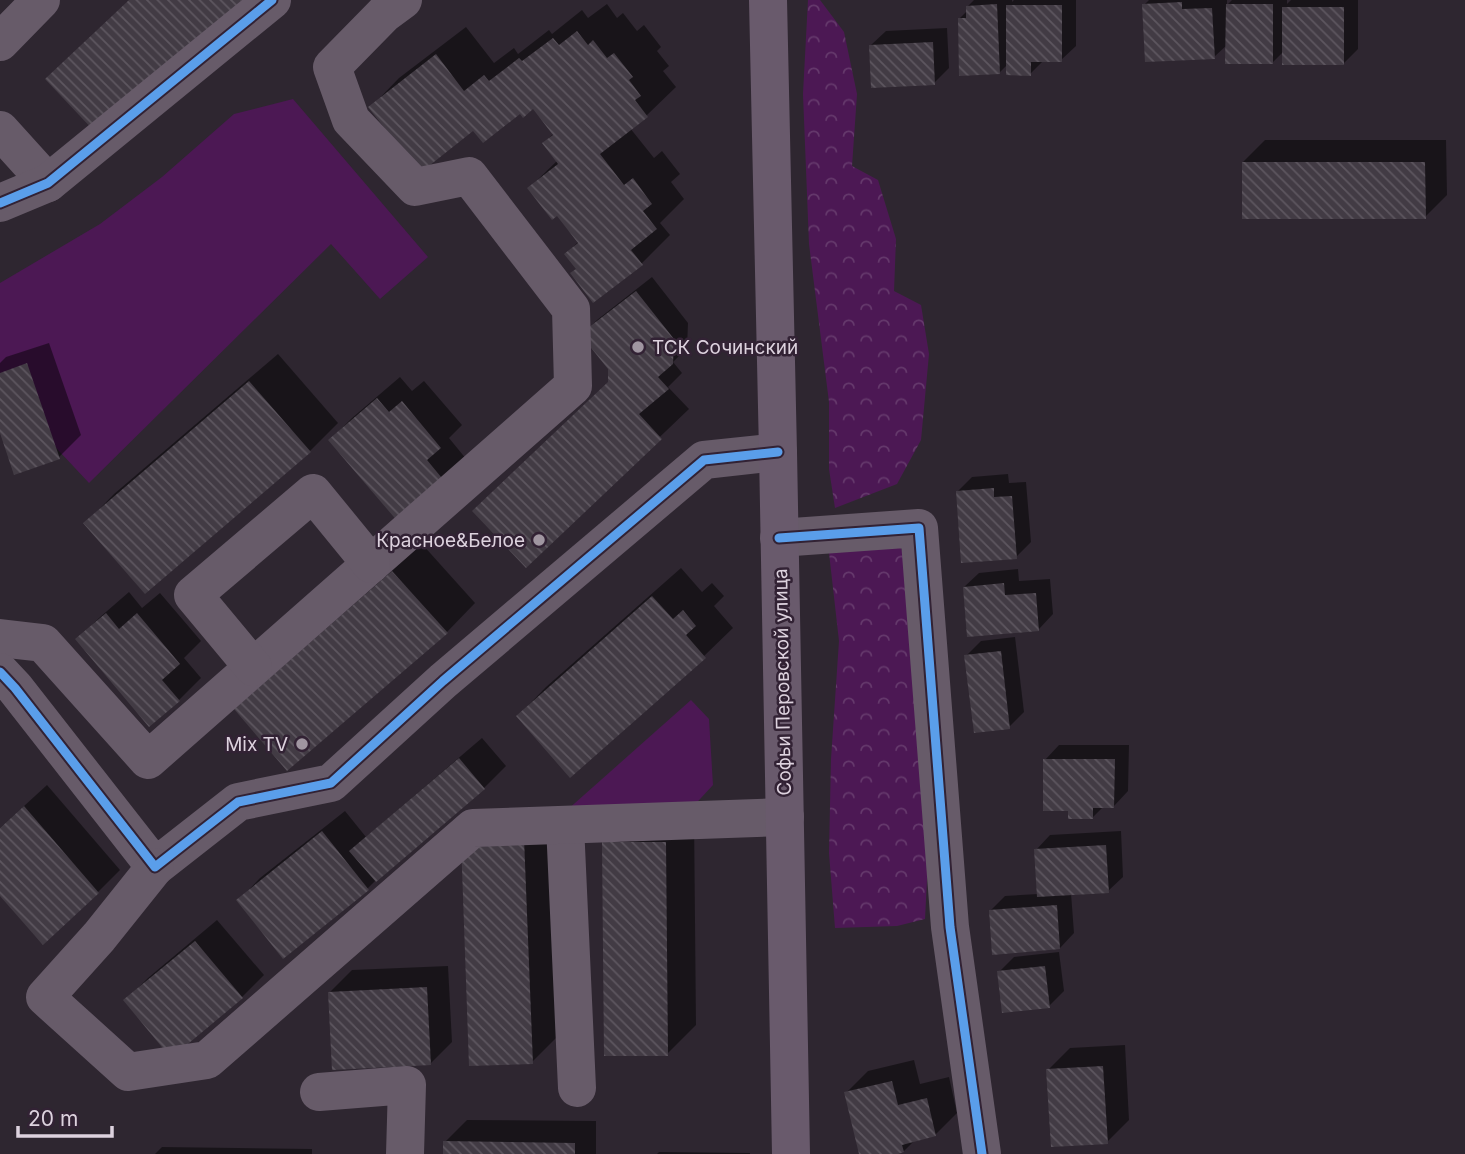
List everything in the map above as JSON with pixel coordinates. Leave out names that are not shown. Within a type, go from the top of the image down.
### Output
[{"type":"main road","name":"Софьи Перовской улица","points":[[768,0],[791,1154]]},
{"type":"street","points":[[0,42],[41,0]]},
{"type":"street","points":[[0,203],[48,183],[272,0]]},
{"type":"street","points":[[0,638],[43,643],[148,760],[573,386],[571,309],[469,176],[415,187],[351,120],[331,67],[384,14],[403,0]]},
{"type":"street","points":[[0,131],[48,183]]},
{"type":"street","points":[[778,452],[704,460],[443,681],[331,783],[238,802],[155,867],[46,997],[128,1072],[207,1060],[473,828],[785,817]]},
{"type":"street","points":[[253,667],[193,596],[313,493],[371,564]]},
{"type":"street","points":[[779,538],[919,528],[950,928],[982,1154]]},
{"type":"street","points":[[0,672],[155,867]]},
{"type":"street","points":[[565,825],[577,1088]]},
{"type":"street","points":[[319,1092],[407,1085],[405,1154]]},
{"type":"green space","points":[[808,0],[820,0],[844,32],[857,94],[852,166],[878,180],[896,239],[894,291],[921,305],[929,354],[921,440],[897,484],[835,508],[829,469],[829,402],[809,244],[803,94]]},
{"type":"green space","points":[[293,99],[428,257],[380,299],[331,244],[89,483],[0,388],[0,283],[100,224],[162,177],[234,114]]},
{"type":"green space","points":[[828,544],[901,547],[910,589],[930,820],[925,919],[897,926],[835,928],[829,853],[831,759],[839,641]]},
{"type":"green space","points":[[691,700],[709,719],[713,785],[688,812],[557,819]]},
{"type":"building","points":[[129,0],[242,0],[97,134],[45,79]]},
{"type":"building","points":[[1182,2],[1182,9],[1212,8],[1215,59],[1145,62],[1142,4]]},
{"type":"building","points":[[997,4],[1000,74],[959,76],[958,18],[966,18],[966,6]]},
{"type":"building","points":[[1226,4],[1273,4],[1273,64],[1225,64]]},
{"type":"building","points":[[1006,5],[1062,5],[1062,62],[1031,62],[1031,76],[1006,75]]},
{"type":"building","points":[[1282,7],[1344,7],[1344,65],[1282,65]]},
{"type":"building","points":[[577,31],[588,45],[593,40],[607,58],[614,53],[633,77],[629,80],[641,96],[635,100],[648,117],[600,154],[624,185],[633,178],[652,204],[643,211],[657,229],[631,250],[643,265],[593,303],[570,273],[576,269],[564,254],[578,243],[557,216],[552,220],[527,188],[558,164],[542,143],[553,135],[533,109],[523,118],[520,114],[483,143],[473,131],[420,173],[368,107],[436,54],[464,91],[484,75],[489,81],[519,58],[522,61],[553,38],[559,45]]},
{"type":"building","points":[[933,42],[935,85],[871,88],[869,45]]},
{"type":"building","points":[[1242,162],[1425,162],[1426,219],[1242,219]]},
{"type":"building","points":[[636,291],[674,339],[673,364],[658,377],[669,389],[639,414],[662,439],[526,568],[472,511],[608,382],[608,369],[580,334]]},
{"type":"building","points":[[27,363],[60,459],[14,475],[0,433],[0,373]]},
{"type":"building","points":[[249,381],[311,452],[145,594],[83,523]]},
{"type":"building","points":[[377,398],[389,412],[402,401],[441,448],[427,460],[446,483],[399,523],[328,440]]},
{"type":"building","points":[[994,488],[994,497],[1012,496],[1017,559],[961,563],[956,491]]},
{"type":"building","points":[[392,571],[448,633],[287,771],[234,709]]},
{"type":"building","points":[[1004,583],[1005,595],[1036,593],[1039,631],[967,637],[963,587]]},
{"type":"building","points":[[652,596],[673,619],[683,610],[696,626],[686,635],[706,658],[570,778],[516,716]]},
{"type":"building","points":[[106,613],[119,629],[137,613],[180,664],[162,680],[180,701],[149,727],[75,639]]},
{"type":"building","points":[[1001,651],[1010,729],[974,733],[964,655]]},
{"type":"building","points":[[459,758],[485,789],[376,882],[349,851]]},
{"type":"building","points":[[1043,759],[1115,759],[1114,808],[1093,808],[1093,819],[1068,819],[1068,811],[1043,811]]},
{"type":"building","points":[[24,806],[99,893],[43,945],[0,896],[0,828]]},
{"type":"building","points":[[322,831],[369,890],[283,959],[236,900]]},
{"type":"building","points":[[524,838],[533,1064],[469,1066],[461,840]]},
{"type":"building","points":[[602,842],[666,842],[668,1056],[604,1056]]},
{"type":"building","points":[[1106,845],[1109,893],[1037,897],[1034,849]]},
{"type":"building","points":[[1057,905],[1060,949],[992,955],[989,910]]},
{"type":"building","points":[[195,941],[243,998],[171,1058],[123,1000]]},
{"type":"building","points":[[1045,966],[1050,1008],[1002,1013],[997,971]]},
{"type":"building","points":[[427,987],[431,1065],[332,1070],[328,992]]},
{"type":"building","points":[[1103,1066],[1108,1144],[1051,1147],[1046,1069]]},
{"type":"building","points":[[892,1081],[898,1105],[927,1098],[936,1136],[902,1145],[904,1152],[898,1154],[859,1154],[844,1092]]},
{"type":"building","points":[[443,1141],[575,1143],[575,1154],[443,1154]]},
{"type":"cycle path","points":[[0,203],[48,183],[272,0]]},
{"type":"cycle path","points":[[0,672],[155,867],[238,802],[331,783],[443,681],[704,460],[778,452]]},
{"type":"cycle path","points":[[779,538],[919,528],[950,927],[982,1154]]},
{"type":"place","name":"ТСК Сочинский","points":[[638,347]]},
{"type":"place","name":"Красное&Белое","points":[[539,540]]},
{"type":"place","name":"Mix TV","points":[[302,744]]}]
